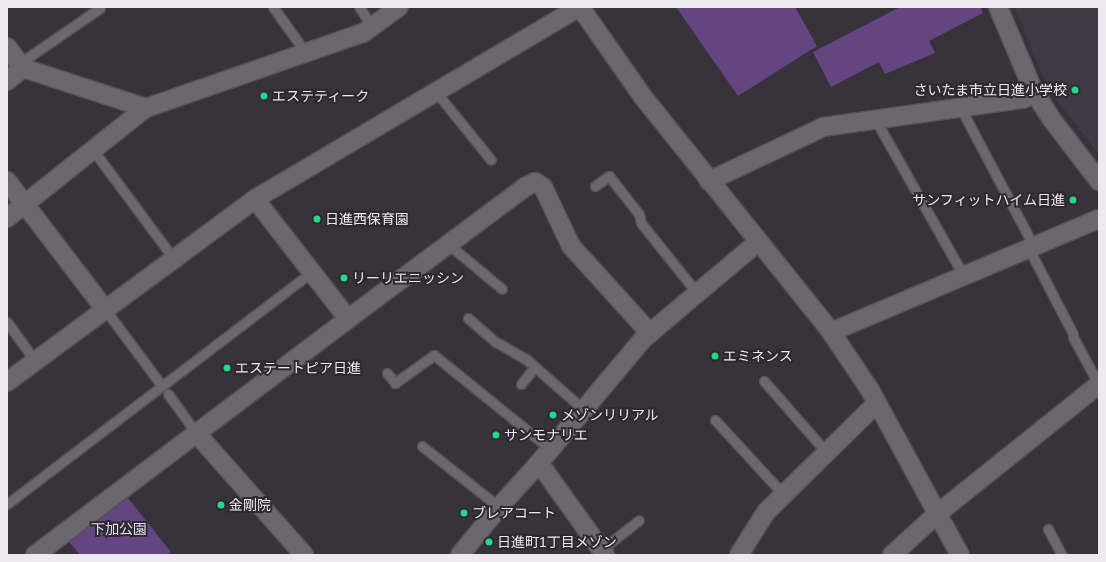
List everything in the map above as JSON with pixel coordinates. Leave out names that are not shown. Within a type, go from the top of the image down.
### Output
[{"type":"street","points":[[7,218],[146,108],[363,33],[398,7]]},
{"type":"street","points":[[7,382],[35,361],[107,313],[174,258],[255,199],[580,7],[643,96],[709,181],[831,332],[870,390],[876,404],[960,555]]},
{"type":"street","points":[[998,7],[1034,92],[1050,117],[1099,182]]},
{"type":"street","points":[[7,47],[21,66],[146,108]]},
{"type":"street","points":[[7,81],[21,66]]},
{"type":"street","points":[[709,181],[823,127],[1022,99],[1034,92]]},
{"type":"street","points":[[7,181],[107,313]]},
{"type":"street","points":[[35,555],[194,430],[348,319],[525,187],[536,182],[543,187],[571,246],[650,333]]},
{"type":"street","points":[[255,199],[310,272],[348,319]]},
{"type":"street","points":[[831,332],[1099,219]]},
{"type":"street","points":[[463,554],[498,507],[650,333],[758,242]]},
{"type":"street","points":[[892,555],[936,514],[1099,384]]},
{"type":"street","points":[[739,555],[766,512],[876,404]]},
{"type":"street","points":[[194,430],[304,555]]},
{"type":"street","points":[[544,456],[603,552]]},
{"type":"lane","points":[[273,7],[306,53]]},
{"type":"lane","points":[[359,7],[372,26]]},
{"type":"lane","points":[[21,66],[100,8]]},
{"type":"lane","points":[[436,92],[491,160]]},
{"type":"lane","points":[[960,107],[1073,335],[1099,384]]},
{"type":"lane","points":[[875,119],[964,276]]},
{"type":"lane","points":[[93,150],[174,258]]},
{"type":"lane","points":[[595,186],[609,176],[639,214],[640,223],[697,293]]},
{"type":"lane","points":[[448,244],[502,289]]},
{"type":"lane","points":[[7,504],[310,272]]},
{"type":"lane","points":[[107,313],[162,386]]},
{"type":"lane","points":[[468,318],[496,342],[526,359],[583,409]]},
{"type":"lane","points":[[7,322],[35,361]]},
{"type":"lane","points":[[387,373],[395,383],[434,355],[544,456]]},
{"type":"lane","points":[[521,384],[535,367]]},
{"type":"lane","points":[[764,380],[827,453]]},
{"type":"lane","points":[[168,394],[194,430]]},
{"type":"lane","points":[[715,420],[783,494]]},
{"type":"lane","points":[[422,446],[498,507]]},
{"type":"lane","points":[[603,552],[639,520]]},
{"type":"lane","points":[[1048,529],[1062,555]]},
{"type":"shaded area","name":"さいたま市立日進小学校","points":[[1015,7],[1099,7],[1099,154],[1059,103],[1043,77]]},
{"type":"green space","points":[[676,7],[795,7],[817,46],[738,96]]},
{"type":"green space","points":[[900,7],[980,7],[983,13],[929,41],[935,53],[885,74],[879,62],[831,87],[813,52]]},
{"type":"green space","name":"下加公園","points":[[124,493],[171,552],[167,555],[80,555],[65,537]]},
{"type":"place","name":"さいたま市立日進小学校","points":[[1075,90]]},
{"type":"place","name":"エステティーク","points":[[264,96]]},
{"type":"place","name":"サンフィットハイム日進","points":[[1073,200]]},
{"type":"place","name":"日進西保育園","points":[[317,219]]},
{"type":"place","name":"リーリエニッシン","points":[[344,278]]},
{"type":"place","name":"エミネンス","points":[[715,356]]},
{"type":"place","name":"エステートピア日進","points":[[227,368]]},
{"type":"place","name":"メゾンリリアル","points":[[553,415]]},
{"type":"place","name":"サンモナリエ","points":[[496,435]]},
{"type":"place","name":"金剛院","points":[[221,505]]},
{"type":"place","name":"ブレアコート","points":[[464,513]]},
{"type":"place","name":"日進町1丁目メゾン","points":[[489,542]]}]
